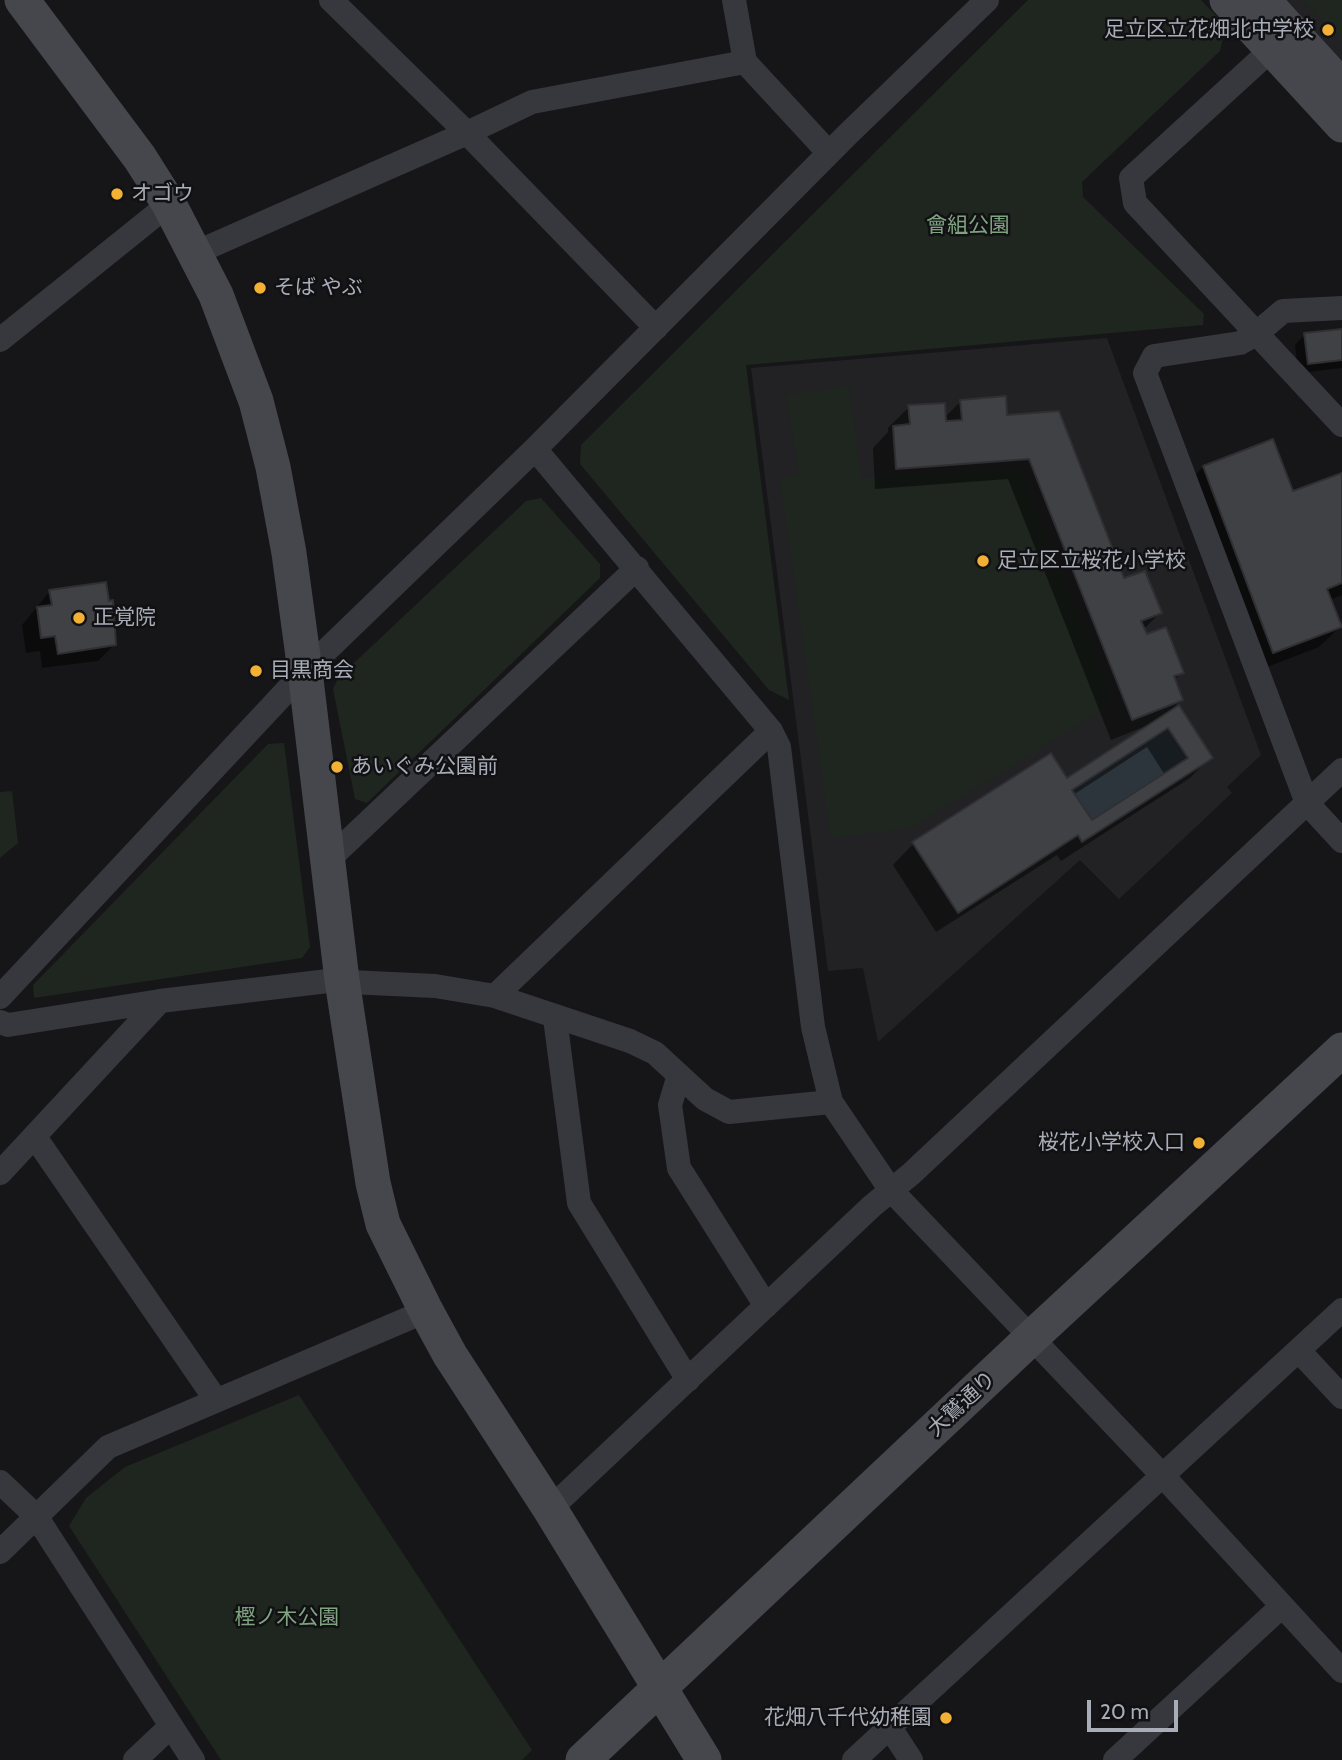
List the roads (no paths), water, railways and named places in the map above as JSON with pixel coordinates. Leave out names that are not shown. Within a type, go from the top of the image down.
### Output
[{"type":"street","points":[[22,0],[140,158],[169,204],[216,295],[256,401],[273,467],[289,553],[306,671],[342,980],[373,1183],[383,1224],[450,1355],[550,1509],[704,1760]]},
{"type":"street","points":[[331,0],[467,133],[656,328]]},
{"type":"street","points":[[734,0],[745,62],[829,153]]},
{"type":"street","points":[[0,997],[306,671],[535,449],[829,153],[987,0]]},
{"type":"street","points":[[1227,0],[1342,87]]},
{"type":"street","points":[[1262,0],[1281,40],[1342,125]]},
{"type":"street","points":[[1281,40],[1131,178],[1135,203],[1342,425]]},
{"type":"street","points":[[195,253],[532,102],[745,62]]},
{"type":"street","points":[[0,340],[169,204]]},
{"type":"street","points":[[1342,308],[1283,311],[1256,334],[1240,343],[1154,356],[1145,373],[1307,803],[1342,841]]},
{"type":"street","points":[[535,449],[771,730],[779,747],[813,1027],[831,1102],[890,1189],[1163,1476],[1342,1671]]},
{"type":"street","points":[[327,861],[637,568]]},
{"type":"street","points":[[495,996],[771,730]]},
{"type":"street","points":[[550,1509],[1342,770]]},
{"type":"street","points":[[0,1022],[8,1026],[160,1001],[342,980],[435,986],[495,996],[630,1041],[655,1053],[705,1099],[729,1112],[831,1102]]},
{"type":"street","points":[[0,1173],[160,1001]]},
{"type":"street","points":[[555,1018],[579,1203],[688,1380]]},
{"type":"street","name":"大鷲通り","points":[[583,1760],[1031,1338],[1342,1050]]},
{"type":"street","points":[[679,1075],[670,1105],[679,1168],[766,1306]]},
{"type":"street","points":[[35,1137],[216,1400]]},
{"type":"street","points":[[854,1760],[1342,1310]]},
{"type":"street","points":[[0,1552],[108,1447],[426,1311]]},
{"type":"street","points":[[1299,1350],[1342,1397]]},
{"type":"street","points":[[0,1482],[36,1516],[193,1760]]},
{"type":"street","points":[[1115,1760],[1282,1606]]},
{"type":"street","points":[[889,1726],[911,1760]]},
{"type":"street","points":[[135,1760],[170,1727]]},
{"type":"place","name":"足立区立花畑北中学校","points":[[1328,30]]},
{"type":"place","name":"オゴウ","points":[[117,194]]},
{"type":"place","name":"そば やぶ","points":[[260,288]]},
{"type":"place","name":"足立区立桜花小学校","points":[[983,561]]},
{"type":"place","name":"正覚院","points":[[79,618]]},
{"type":"place","name":"目黒商会","points":[[256,671]]},
{"type":"place","name":"あいぐみ公園前","points":[[337,767]]},
{"type":"place","name":"桜花小学校入口","points":[[1199,1143]]},
{"type":"place","name":"花畑八千代幼稚園","points":[[946,1718]]},
{"type":"park label","name":"會組公園","points":[[968,226]]},
{"type":"park label","name":"樫ノ木公園","points":[[287,1618]]}]
